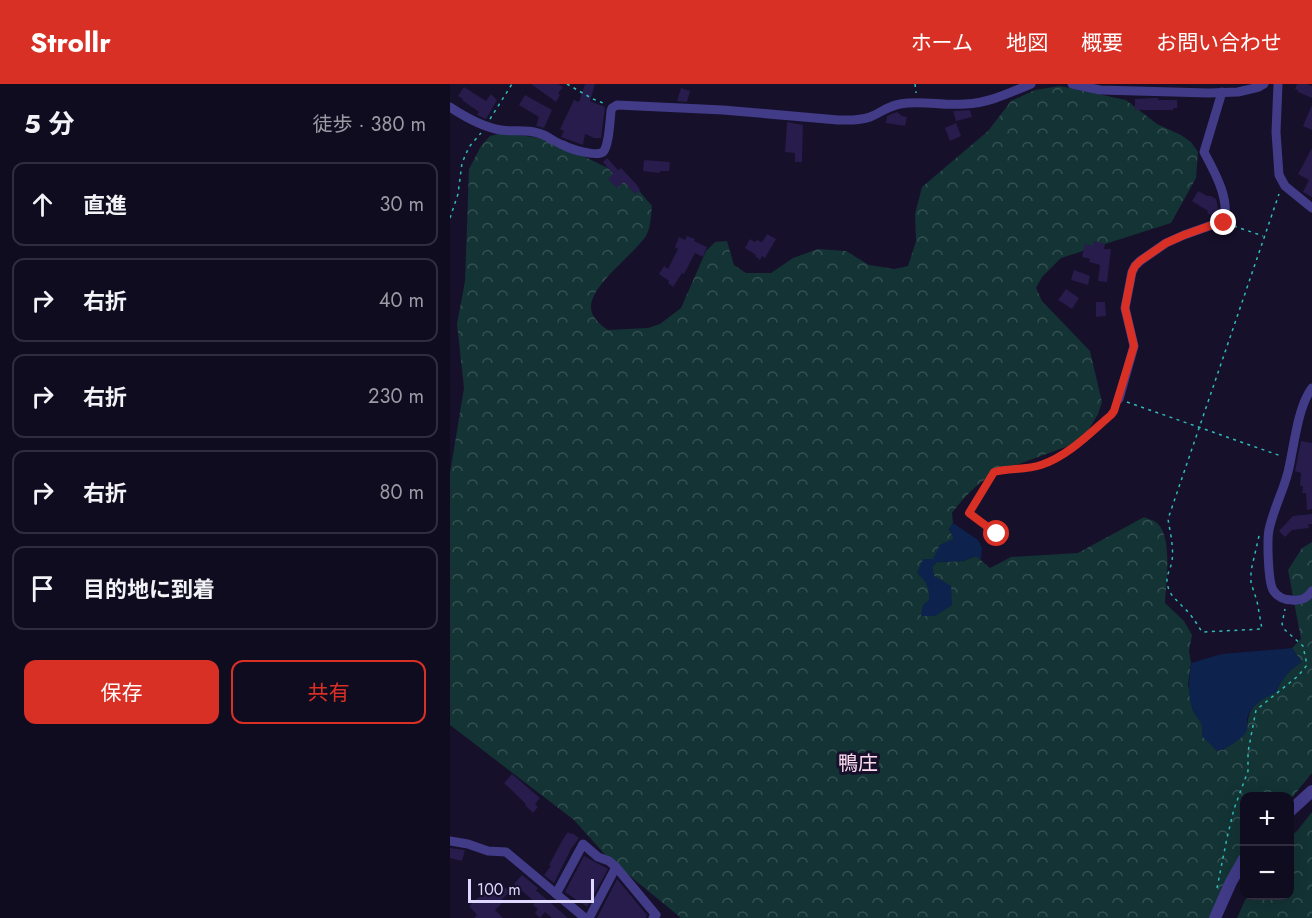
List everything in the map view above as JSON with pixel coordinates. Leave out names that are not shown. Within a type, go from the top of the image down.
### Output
[{"type":"street","points":[[450,107],[485,126],[501,130],[539,133],[561,145],[602,153],[607,143],[611,111],[617,105],[857,120],[872,116],[890,106],[913,102],[964,105],[987,102],[1031,84]]},
{"type":"street","points":[[1072,84],[1100,90],[1209,93],[1248,90],[1264,84]]},
{"type":"street","points":[[1278,84],[1276,132],[1279,175],[1285,186],[1312,208]]},
{"type":"street","points":[[1119,399],[1134,346],[1125,308],[1135,266],[1166,243],[1215,224],[1224,223],[1226,204],[1214,171],[1204,152],[1222,92]]},
{"type":"street","points":[[1312,388],[1304,402],[1291,460],[1268,533],[1269,579],[1272,589],[1278,596],[1302,600],[1312,591]]},
{"type":"street","points":[[1294,807],[1312,791]]},
{"type":"street","points":[[450,841],[488,851],[506,852],[587,918],[616,867]]},
{"type":"street","points":[[556,894],[583,844],[598,857],[609,861],[616,867],[656,915],[653,918]]},
{"type":"street","points":[[1215,918],[1240,867]]},
{"type":"path","points":[[450,218],[458,194],[462,163],[469,147],[480,135],[512,84]]},
{"type":"path","points":[[567,84],[593,99],[615,106]]},
{"type":"path","points":[[1261,533],[1258,537],[1251,571],[1251,583],[1262,629],[1202,632],[1169,590],[1166,576],[1172,562],[1172,541],[1168,519],[1264,236],[1281,190],[1285,186]]},
{"type":"path","points":[[1224,223],[1264,236]]},
{"type":"path","points":[[997,534],[969,513],[994,472],[1024,469],[1055,459],[1072,448],[1111,415],[1119,399],[1291,460]]},
{"type":"path","points":[[1217,888],[1234,810],[1248,771],[1248,752],[1256,710],[1307,666],[1303,646],[1285,630],[1282,624],[1287,599]]},
{"type":"green space","points":[[1060,86],[1126,100],[1157,124],[1191,142],[1198,152],[1196,178],[1171,223],[1061,258],[1042,277],[1036,288],[1042,301],[1090,351],[1102,402],[1085,436],[1074,444],[997,472],[967,495],[952,513],[953,523],[949,529],[954,539],[940,545],[925,580],[930,591],[929,600],[935,616],[932,567],[937,562],[963,561],[976,556],[990,568],[1011,557],[1078,553],[1144,517],[1154,521],[1162,530],[1167,549],[1165,603],[1184,621],[1192,635],[1188,684],[1193,711],[1223,750],[1247,730],[1249,716],[1254,706],[1263,698],[1276,692],[1286,675],[1301,662],[1292,648],[1301,639],[1288,570],[1302,548],[1312,542],[1312,773],[1294,795],[1294,792],[1240,792],[1240,854],[1209,918],[679,918],[609,859],[574,820],[450,725],[450,473],[464,388],[457,324],[465,281],[469,169],[481,146],[490,136],[502,133],[554,142],[614,171],[636,187],[652,206],[647,234],[595,293],[591,304],[595,318],[608,330],[648,328],[660,324],[681,308],[706,251],[715,242],[727,241],[734,265],[746,273],[771,273],[793,258],[818,249],[846,251],[869,265],[895,269],[908,266],[916,241],[915,214],[922,187],[988,131],[1011,101],[1035,90]]},
{"type":"green space","points":[[1312,812],[1312,918],[1237,918],[1245,900],[1294,900],[1294,834]]},
{"type":"water","points":[[953,523],[978,540],[982,548],[981,560],[976,556],[963,561],[937,562],[932,567],[934,576],[951,586],[952,605],[935,616],[921,616],[923,605],[929,600],[929,591],[917,573],[923,559],[933,559],[940,545],[954,539],[949,529]]},
{"type":"water","points":[[1292,648],[1302,662],[1286,675],[1276,692],[1253,708],[1247,718],[1247,730],[1242,737],[1217,751],[1202,736],[1201,723],[1191,705],[1189,687],[1191,663],[1222,654]]},
{"type":"building","points":[[531,84],[558,84],[563,87],[558,93],[560,95],[556,102]]},
{"type":"building","points":[[585,84],[595,84],[590,101],[605,107],[601,138],[585,134],[583,145],[561,137],[564,131],[560,129],[574,100],[579,102]]},
{"type":"building","points":[[1297,84],[1312,86],[1312,98],[1298,92],[1295,89]]},
{"type":"building","points":[[464,87],[486,101],[491,94],[497,100],[486,119],[477,115],[479,112],[458,96]]},
{"type":"building","points":[[681,88],[690,91],[687,102],[677,101]]},
{"type":"building","points":[[525,95],[552,110],[544,128],[536,126],[539,117],[519,105]]},
{"type":"building","points":[[1158,98],[1158,100],[1177,100],[1177,108],[1173,110],[1135,110],[1135,99]]},
{"type":"building","points":[[1312,105],[1312,130],[1303,126]]},
{"type":"building","points":[[970,110],[972,117],[956,121],[953,111]]},
{"type":"building","points":[[897,112],[907,117],[905,126],[886,123],[887,116]]},
{"type":"building","points":[[787,122],[803,125],[802,162],[795,162],[795,153],[785,152]]},
{"type":"building","points":[[956,123],[961,136],[950,141],[945,128]]},
{"type":"building","points":[[1312,148],[1312,197],[1303,192],[1309,180],[1298,174]]},
{"type":"building","points":[[607,158],[618,170],[621,168],[640,190],[635,194],[624,182],[617,188],[608,179],[613,174],[603,162]]},
{"type":"building","points":[[644,160],[670,162],[669,171],[660,171],[660,173],[643,171]]},
{"type":"building","points":[[1198,191],[1216,199],[1219,213],[1216,217],[1192,201]]},
{"type":"building","points":[[767,234],[776,239],[765,258],[762,256],[760,260],[745,248],[750,239],[762,242]]},
{"type":"building","points":[[687,236],[707,247],[703,257],[695,253],[684,274],[682,273],[673,287],[659,274],[664,266],[668,269],[678,249],[675,247],[679,237],[685,240]]},
{"type":"building","points":[[1094,241],[1105,244],[1104,249],[1111,249],[1107,282],[1098,281],[1100,265],[1082,257],[1085,244],[1093,246]]},
{"type":"building","points":[[1074,270],[1090,276],[1088,285],[1071,280]]},
{"type":"building","points":[[1066,289],[1079,298],[1072,309],[1058,300]]},
{"type":"building","points":[[1096,302],[1105,302],[1106,316],[1096,317]]},
{"type":"building","points":[[1301,441],[1312,443],[1312,509],[1307,510],[1306,493],[1302,493],[1303,486],[1300,486],[1301,473],[1295,471]]},
{"type":"building","points":[[1312,514],[1312,524],[1308,524],[1309,528],[1292,530],[1285,537],[1279,531],[1293,516]]},
{"type":"building","points":[[512,774],[540,798],[535,804],[538,807],[533,813],[504,783]]},
{"type":"building","points":[[568,832],[579,838],[554,883],[544,875]]},
{"type":"building","points":[[450,848],[465,850],[462,861],[450,858]]},
{"type":"building","points":[[584,856],[608,869],[587,907],[565,892]]},
{"type":"building","points":[[522,875],[538,888],[536,891],[568,918],[552,918],[545,912],[540,918],[535,913],[538,909],[533,905],[535,902],[514,884]]},
{"type":"building","points":[[617,879],[647,915],[646,918],[597,918]]},
{"type":"building","points":[[503,886],[510,892],[495,910],[503,918],[474,918],[477,915],[469,906],[490,887],[496,893]]},
{"type":"district","name":"鴨庄","points":[[858,763]]},
{"type":"route","points":[[997,534],[969,513],[994,472],[1024,469],[1055,459],[1072,448],[1114,411],[1134,346],[1125,308],[1135,266],[1166,243],[1215,224],[1224,223]]}]
